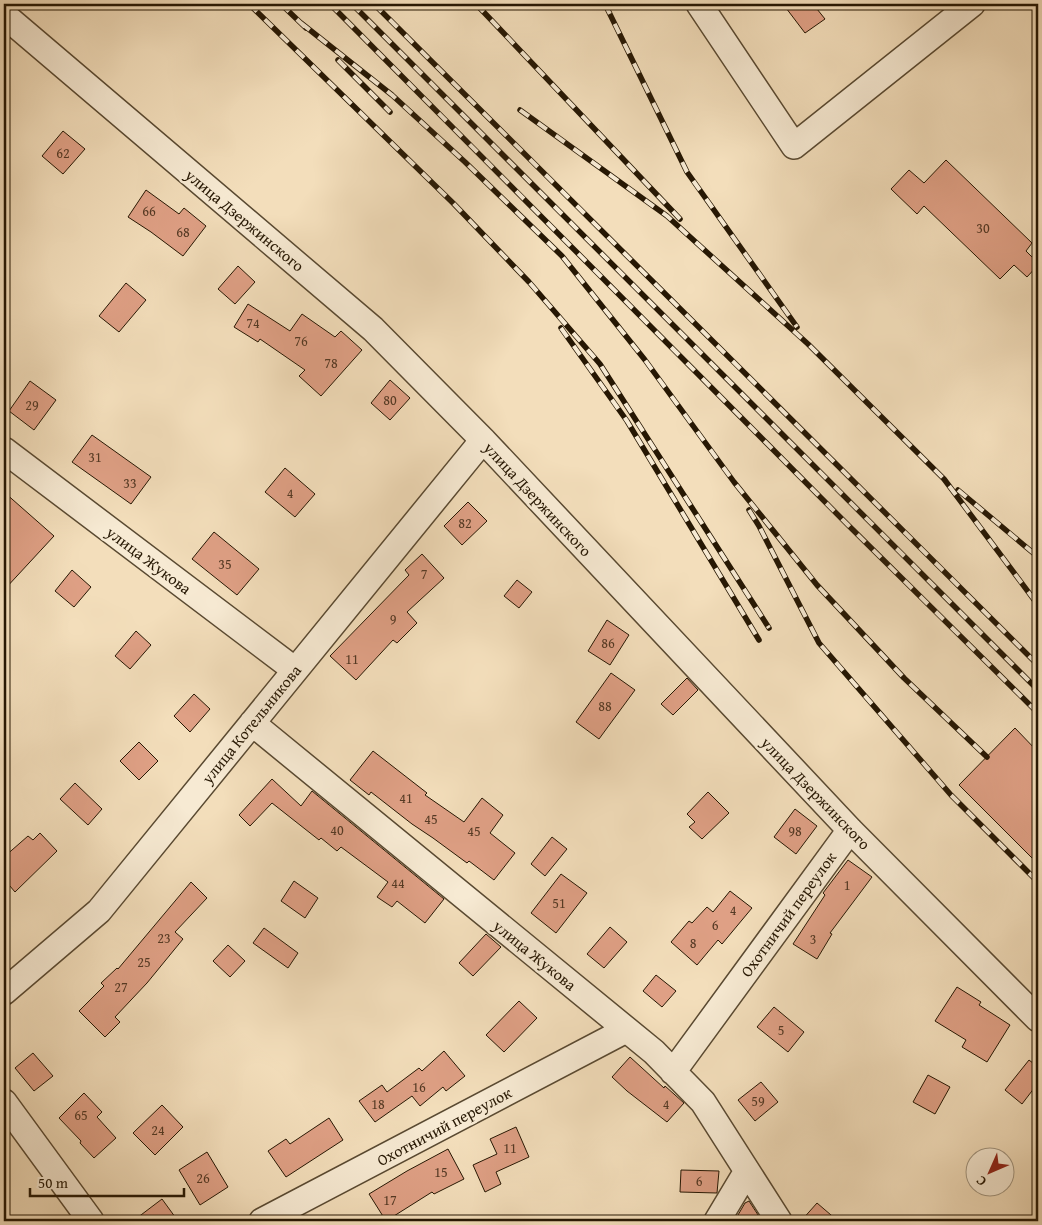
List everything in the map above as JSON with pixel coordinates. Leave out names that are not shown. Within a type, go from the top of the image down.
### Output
[{"type":"street","points":[[699,4],[794,146],[972,4]]},
{"type":"street","name":"улица Дзержинского","points":[[4,16],[373,329],[483,440],[850,830],[1038,1019]]},
{"type":"street","name":"улица Котельникова","points":[[4,992],[99,911],[483,440]]},
{"type":"street","name":"улица Жукова","points":[[4,450],[295,670]]},
{"type":"street","name":"улица Жукова","points":[[252,723],[654,1052],[703,1102],[779,1221]]},
{"type":"street","name":"Охотничий переулок","points":[[673,1072],[850,830]]},
{"type":"street","name":"Охотничий переулок","points":[[262,1221],[626,1030]]},
{"type":"street","points":[[4,1102],[91,1221]]},
{"type":"street","points":[[717,1221],[747,1171]]},
{"type":"building","points":[[783,4],[813,4],[825,19],[805,33]]},
{"type":"building","points":[[63,131],[85,149],[63,174],[42,156]]},
{"type":"building","points":[[946,160],[1032,243],[1026,251],[1038,265],[1027,277],[1014,265],[1000,279],[924,206],[917,214],[891,189],[909,170],[924,183]]},
{"type":"building","points":[[146,190],[179,214],[184,208],[206,226],[183,256],[128,217]]},
{"type":"building","points":[[238,266],[255,282],[235,304],[218,289]]},
{"type":"building","points":[[126,283],[146,300],[119,332],[99,316]]},
{"type":"building","points":[[248,304],[290,331],[302,314],[335,337],[341,331],[362,350],[321,396],[299,376],[305,370],[260,339],[258,342],[234,327]]},
{"type":"building","points":[[390,380],[410,398],[390,420],[371,403]]},
{"type":"building","points":[[30,381],[56,400],[34,430],[9,411]]},
{"type":"building","points":[[92,435],[151,477],[131,504],[72,462]]},
{"type":"building","points":[[285,468],[315,494],[295,517],[265,492]]},
{"type":"building","points":[[4,492],[54,536],[4,590]]},
{"type":"building","points":[[468,502],[487,521],[462,545],[444,526]]},
{"type":"building","points":[[214,532],[259,569],[237,595],[192,559]]},
{"type":"building","points":[[422,554],[444,578],[407,612],[417,623],[397,643],[393,640],[356,680],[330,656],[409,575],[405,570]]},
{"type":"building","points":[[72,570],[91,587],[74,607],[55,591]]},
{"type":"building","points":[[517,580],[532,592],[519,608],[504,596]]},
{"type":"building","points":[[607,620],[629,635],[610,665],[588,651]]},
{"type":"building","points":[[136,631],[151,645],[130,669],[115,656]]},
{"type":"building","points":[[611,673],[635,690],[599,739],[576,722]]},
{"type":"building","points":[[687,678],[698,690],[673,715],[661,704]]},
{"type":"building","points":[[194,694],[210,709],[190,732],[174,716]]},
{"type":"building","points":[[1015,728],[1038,752],[1038,864],[959,785]]},
{"type":"building","points":[[139,742],[158,761],[139,780],[120,761]]},
{"type":"building","points":[[373,751],[427,793],[425,795],[464,822],[482,798],[503,815],[490,833],[515,853],[494,880],[469,861],[467,863],[412,824],[371,792],[369,795],[350,780]]},
{"type":"building","points":[[272,779],[301,806],[312,791],[444,899],[425,923],[397,901],[392,907],[377,897],[388,882],[341,847],[337,851],[321,838],[319,840],[272,803],[250,826],[239,815]]},
{"type":"building","points":[[75,783],[102,809],[88,825],[60,799]]},
{"type":"building","points":[[708,792],[729,813],[702,839],[689,827],[695,822],[687,814]]},
{"type":"building","points":[[795,809],[817,826],[796,854],[774,837]]},
{"type":"building","points":[[40,833],[57,851],[15,892],[4,879],[4,857],[28,836],[33,840]]},
{"type":"building","points":[[552,837],[567,849],[545,876],[531,864]]},
{"type":"building","points":[[848,860],[872,877],[830,933],[832,934],[817,959],[793,944],[825,895],[823,893]]},
{"type":"building","points":[[561,874],[587,893],[556,933],[531,913]]},
{"type":"building","points":[[294,881],[318,898],[305,918],[281,901]]},
{"type":"building","points":[[191,882],[207,898],[175,932],[183,939],[147,983],[115,1017],[120,1022],[105,1037],[79,1011],[104,986],[101,983],[118,969]]},
{"type":"building","points":[[730,891],[752,908],[722,944],[718,940],[697,965],[671,942],[689,921],[692,923],[707,907],[713,912]]},
{"type":"building","points":[[610,927],[627,942],[604,968],[587,954]]},
{"type":"building","points":[[264,928],[298,953],[288,968],[253,943]]},
{"type":"building","points":[[486,934],[501,947],[473,976],[459,963]]},
{"type":"building","points":[[228,945],[245,961],[230,977],[213,961]]},
{"type":"building","points":[[656,975],[676,991],[662,1007],[643,991]]},
{"type":"building","points":[[957,987],[981,1002],[979,1005],[1010,1025],[987,1062],[962,1047],[966,1040],[935,1021]]},
{"type":"building","points":[[519,1001],[537,1018],[504,1052],[486,1035]]},
{"type":"building","points":[[774,1007],[804,1032],[788,1052],[757,1027]]},
{"type":"building","points":[[444,1051],[465,1076],[446,1091],[443,1087],[420,1106],[412,1096],[375,1122],[359,1101],[382,1085],[387,1092],[419,1068],[422,1071]]},
{"type":"building","points":[[33,1053],[53,1076],[34,1091],[15,1068]]},
{"type":"building","points":[[630,1057],[664,1088],[665,1086],[684,1103],[667,1122],[612,1077]]},
{"type":"building","points":[[1029,1060],[1038,1067],[1038,1083],[1022,1104],[1005,1090]]},
{"type":"building","points":[[928,1075],[950,1087],[935,1114],[913,1102]]},
{"type":"building","points":[[761,1082],[778,1102],[755,1121],[738,1100]]},
{"type":"building","points":[[84,1093],[102,1112],[97,1117],[116,1138],[94,1158],[59,1118]]},
{"type":"building","points":[[162,1105],[183,1127],[155,1155],[133,1133]]},
{"type":"building","points":[[329,1118],[343,1140],[286,1177],[268,1151],[286,1139],[290,1144]]},
{"type":"building","points":[[516,1127],[529,1157],[496,1172],[501,1184],[485,1192],[473,1165],[497,1154],[490,1139]]},
{"type":"building","points":[[448,1149],[464,1179],[434,1194],[432,1192],[386,1221],[369,1194]]},
{"type":"building","points":[[207,1152],[228,1187],[200,1205],[179,1170]]},
{"type":"building","points":[[681,1170],[719,1171],[717,1193],[680,1192]]},
{"type":"building","points":[[162,1199],[178,1221],[133,1221]]},
{"type":"building","points":[[749,1201],[762,1221],[740,1221],[738,1215],[745,1203]]},
{"type":"building","points":[[817,1203],[838,1221],[801,1221]]},
{"type":"railway","points":[[249,4],[453,203],[529,282],[600,364],[769,628]]},
{"type":"railway","points":[[281,4],[306,28]]},
{"type":"railway","points":[[330,4],[848,525],[1038,713]]},
{"type":"railway","points":[[352,4],[1038,690]]},
{"type":"railway","points":[[374,4],[1038,665]]},
{"type":"railway","points":[[476,4],[680,219]]},
{"type":"railway","points":[[605,4],[687,172],[797,327]]},
{"type":"railway","points":[[301,23],[392,95],[465,162],[562,256],[645,360],[734,482],[817,585],[904,678],[987,757]]},
{"type":"railway","points":[[338,60],[390,112]]},
{"type":"railway","points":[[520,110],[667,216],[808,344],[944,479],[1038,605]]},
{"type":"railway","points":[[561,328],[627,421],[759,640]]},
{"type":"railway","points":[[958,490],[1038,557]]},
{"type":"railway","points":[[749,510],[819,643],[951,795],[1038,882]]}]
